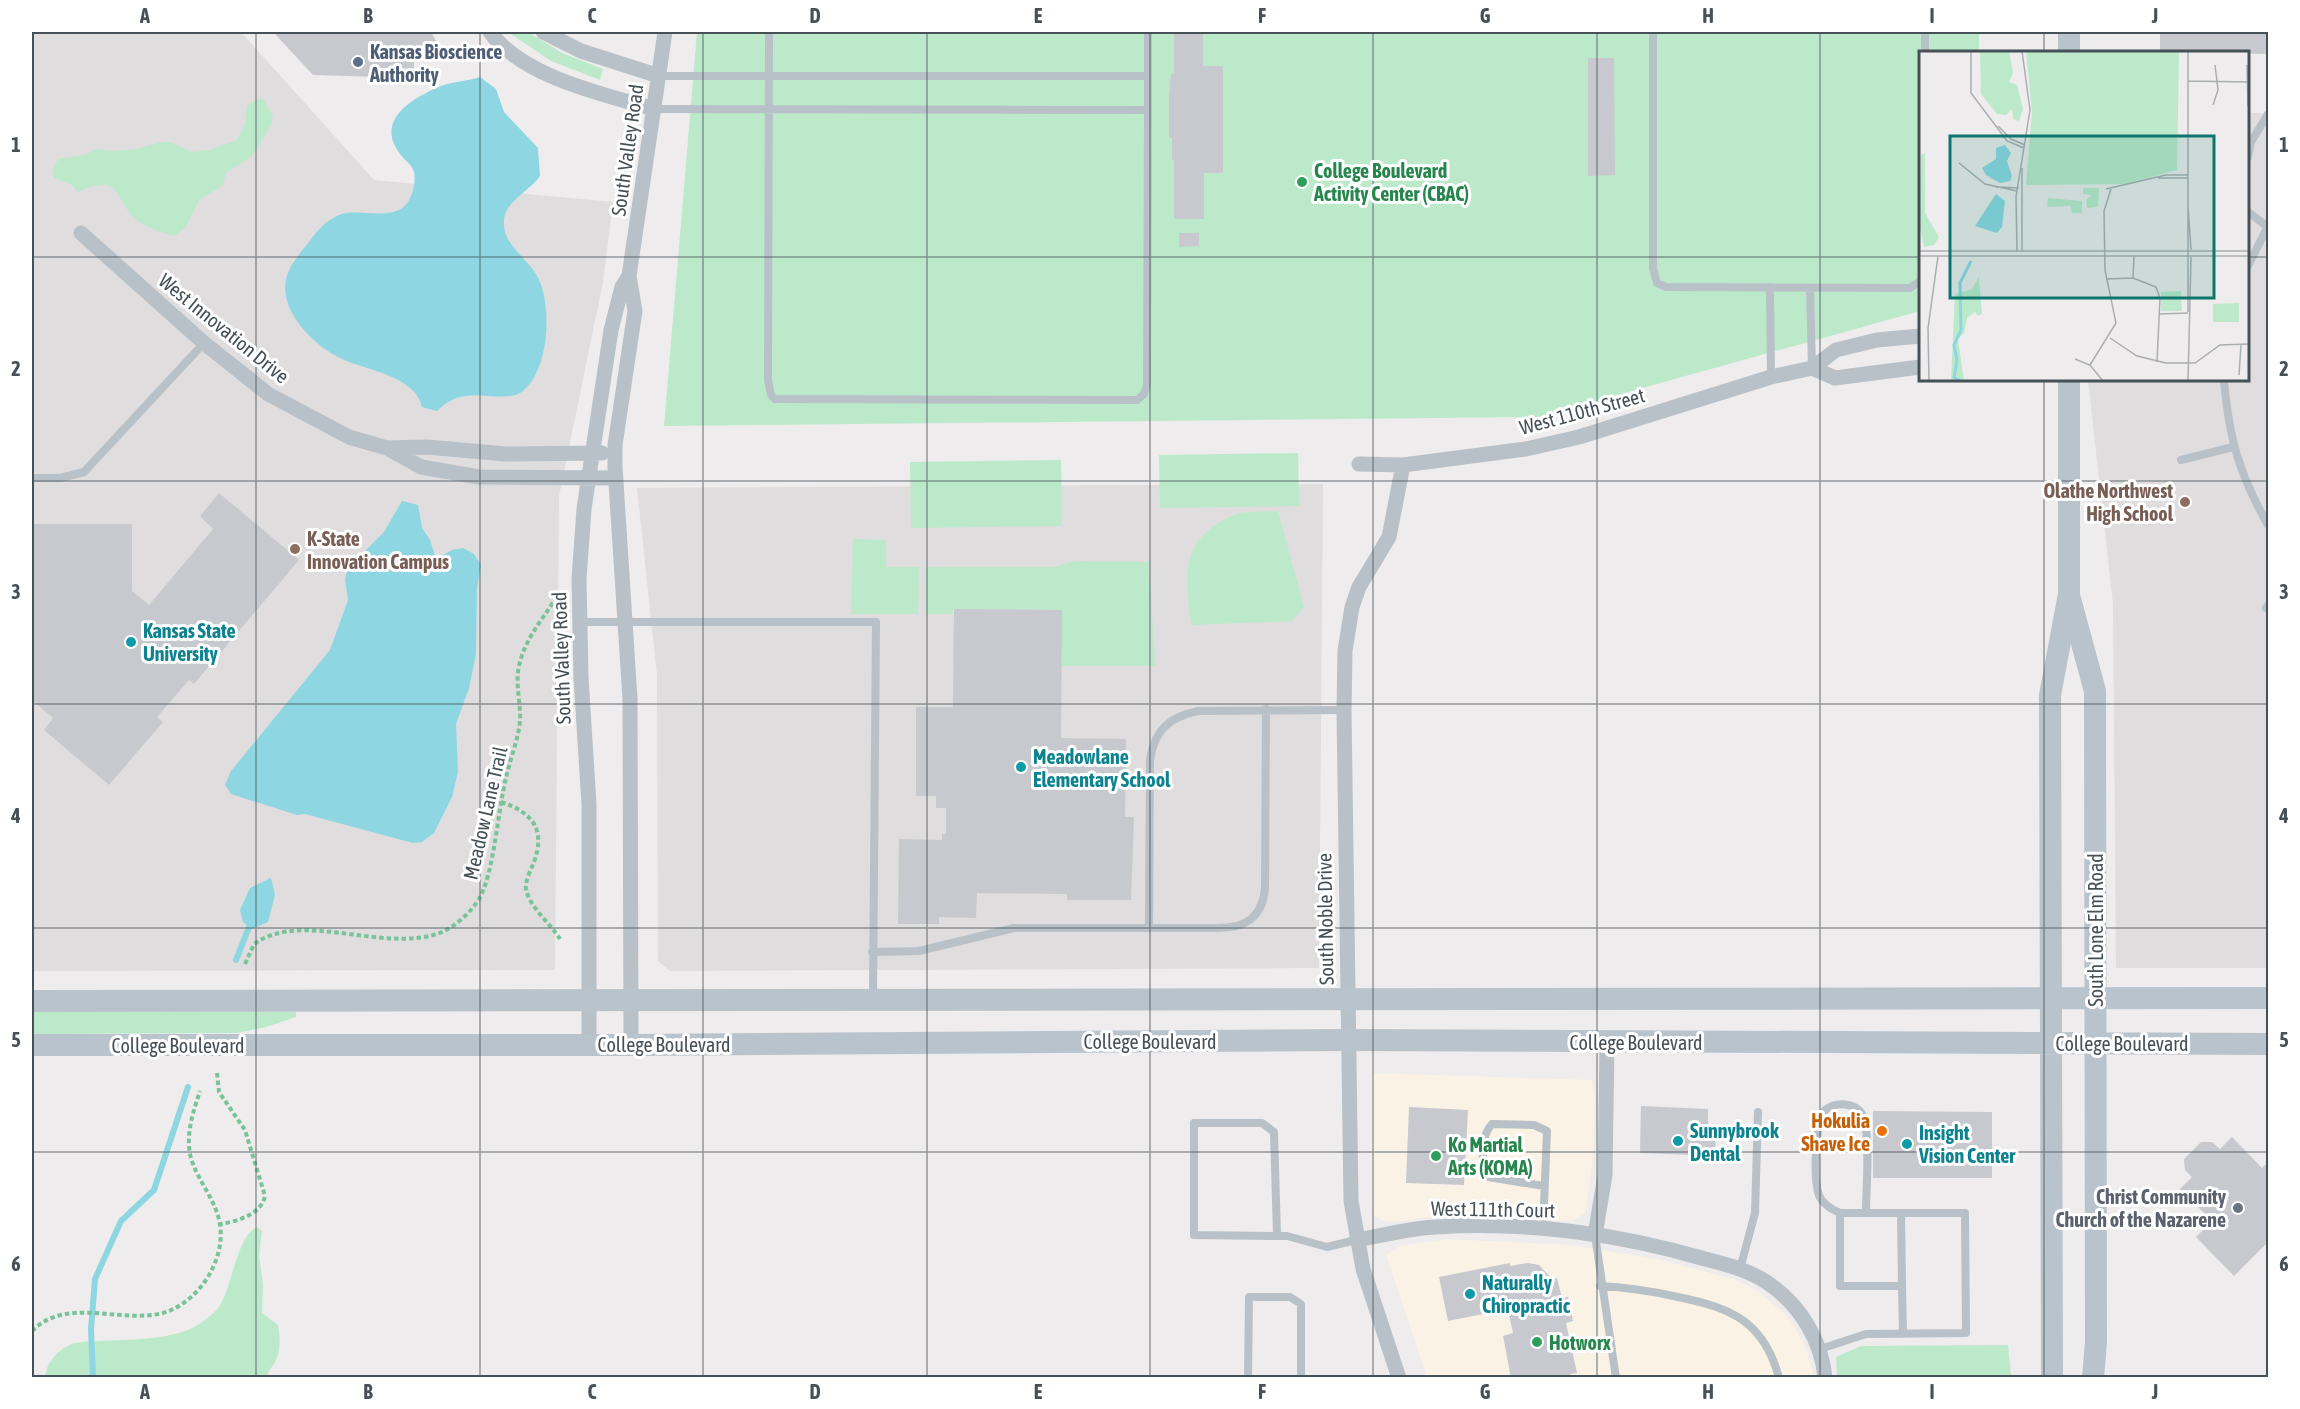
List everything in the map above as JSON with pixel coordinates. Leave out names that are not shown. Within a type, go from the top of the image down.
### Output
[{"type":"main road","points":[[2069,32],[2069,51]]},
{"type":"main road","name":"South Lone Elm Road","points":[[2052,1377],[2050,695],[2069,594],[2069,381]]},
{"type":"main road","name":"South Lone Elm Road","points":[[2069,594],[2095,691],[2096,1342],[2093,1377]]},
{"type":"main road","name":"College Boulevard","points":[[32,1001],[2268,998]]},
{"type":"main road","name":"College Boulevard","points":[[32,1045],[631,1045],[1348,1040],[1607,1043],[2268,1044]]},
{"type":"street","points":[[490,32],[497,42],[533,67],[575,86],[654,109]]},
{"type":"street","points":[[543,32],[581,51],[659,76]]},
{"type":"street","name":"South Valley Road","points":[[631,1045],[630,699],[615,454],[635,312],[629,276],[665,32]]},
{"type":"street","name":"West Innovation Drive","points":[[81,232],[204,343],[268,394],[349,437],[387,448],[421,467],[479,477],[589,476],[616,478]]},
{"type":"street","name":"South Valley Road","points":[[589,1045],[589,804],[580,622],[581,532],[610,330],[622,287],[629,276]]},
{"type":"street","name":"West 110th Street","points":[[1359,464],[1403,465],[1526,449],[1579,437],[1771,377],[1812,368],[1836,350],[1877,340],[1919,336]]},
{"type":"street","points":[[1812,368],[1835,378],[1919,367]]},
{"type":"street","name":"West Innovation Drive","points":[[387,448],[428,447],[505,454],[615,454]]},
{"type":"street","name":"South Noble Drive","points":[[1399,1377],[1362,1269],[1356,1240],[1349,1163],[1344,710],[1345,651],[1352,607],[1359,587],[1389,537],[1403,465]]},
{"type":"street","points":[[1594,1235],[1605,1175],[1607,1043]]},
{"type":"street","name":"West 111th Court","points":[[1356,1240],[1436,1226],[1543,1229],[1594,1235],[1673,1249],[1740,1269],[1771,1284],[1798,1311],[1820,1349]]},
{"type":"street","points":[[1820,1349],[1824,1377]]},
{"type":"lane","points":[[769,32],[769,387],[775,399],[1137,400],[1144,394],[1147,385],[1148,32]]},
{"type":"lane","points":[[1653,32],[1653,268],[1657,283],[1666,287],[1910,288],[1919,282]]},
{"type":"lane","points":[[1925,32],[1925,51]]},
{"type":"lane","points":[[659,76],[1148,76]]},
{"type":"lane","points":[[654,109],[1148,110]]},
{"type":"lane","points":[[2249,149],[2268,114]]},
{"type":"lane","points":[[2249,213],[2268,227],[2249,262]]},
{"type":"lane","points":[[1770,287],[1771,377]]},
{"type":"lane","points":[[1810,288],[1812,368]]},
{"type":"lane","points":[[32,478],[74,476],[89,468],[204,343]]},
{"type":"lane","points":[[2224,381],[2233,447],[2256,503],[2268,525]]},
{"type":"lane","points":[[2181,460],[2233,447]]},
{"type":"lane","points":[[580,622],[876,622],[873,1001]]},
{"type":"lane","points":[[872,952],[919,951],[1014,928],[1234,928],[1245,924],[1260,910],[1265,889],[1266,709]]},
{"type":"lane","points":[[1149,928],[1150,759],[1157,734],[1167,723],[1181,715],[1198,711],[1344,710]]},
{"type":"lane","points":[[1820,1349],[1854,1336],[1966,1333],[1965,1213],[1866,1213],[1840,1213],[1824,1203],[1817,1191],[1817,1125],[1825,1110],[1844,1104],[1857,1109],[1865,1123],[1866,1213]]},
{"type":"lane","points":[[1740,1269],[1755,1213],[1758,1112]]},
{"type":"lane","points":[[1277,1236],[1274,1132],[1262,1123],[1194,1123],[1194,1235],[1277,1236],[1287,1236],[1327,1247],[1356,1240]]},
{"type":"lane","points":[[1543,1229],[1547,1131],[1534,1125],[1492,1124],[1484,1139],[1484,1160],[1488,1177],[1544,1186]]},
{"type":"lane","points":[[1840,1213],[1840,1286],[1902,1286]]},
{"type":"lane","points":[[1901,1213],[1903,1334]]},
{"type":"lane","points":[[1594,1235],[1600,1286],[1616,1377]]},
{"type":"lane","points":[[1600,1286],[1635,1287],[1709,1304],[1741,1317],[1765,1342],[1779,1377]]},
{"type":"lane","points":[[1248,1377],[1249,1296],[1290,1297],[1301,1304],[1301,1377]]},
{"type":"path","name":"Meadow Lane Trail","points":[[245,963],[254,944],[285,932],[409,939],[443,931],[457,923],[480,898],[487,879],[501,802],[517,740],[520,717],[519,667],[530,636],[560,591]]},
{"type":"path","points":[[501,802],[518,807],[536,826],[539,841],[526,890],[532,902],[560,939]]},
{"type":"path","points":[[217,1073],[219,1092],[245,1130],[265,1196],[260,1207],[254,1212],[221,1224]]},
{"type":"path","points":[[32,1331],[48,1319],[66,1313],[132,1315],[163,1313],[177,1307],[197,1293],[216,1261],[221,1224],[191,1158],[190,1126],[200,1091]]},
{"type":"shaded area","name":"K-State Innovation Campus","points":[[32,32],[241,32],[374,180],[613,202],[603,282],[559,496],[555,970],[32,971]]},
{"type":"shaded area","name":"Olathe Northwest High School","points":[[2249,113],[2268,113],[2268,968],[2116,968],[2113,604],[2088,381],[2249,381]]},
{"type":"shaded area","points":[[1323,484],[1319,968],[670,971],[658,961],[657,675],[637,488]]},
{"type":"shaded area","points":[[1372,1073],[1592,1080],[1595,1095],[1592,1167],[1585,1213],[1572,1221],[1437,1216],[1397,1222],[1380,1220],[1374,1215],[1372,1196]]},
{"type":"shaded area","points":[[1447,1239],[1571,1245],[1657,1259],[1734,1279],[1758,1291],[1789,1318],[1805,1345],[1814,1377],[1427,1377],[1386,1255],[1400,1246]]},
{"type":"green space","points":[[508,32],[528,32],[562,53],[603,69],[600,80],[551,61]]},
{"type":"green space","name":"College Boulevard Activity Center (CBAC)","points":[[697,32],[1979,32],[1979,51],[1919,51],[1919,311],[1538,417],[664,426]]},
{"type":"green space","points":[[258,99],[264,100],[273,116],[271,125],[252,156],[226,173],[223,185],[199,200],[186,226],[175,236],[157,231],[140,222],[111,187],[93,186],[78,192],[72,185],[54,178],[53,170],[58,159],[85,155],[97,149],[114,151],[137,149],[161,142],[171,142],[192,152],[209,150],[237,140],[245,125],[247,106]]},
{"type":"green space","points":[[1298,453],[1299,506],[1160,508],[1159,455]]},
{"type":"green space","points":[[1061,460],[1062,526],[911,528],[910,462]]},
{"type":"green space","points":[[1278,511],[1304,607],[1292,621],[1191,625],[1188,591],[1189,562],[1202,536],[1237,514]]},
{"type":"green space","points":[[853,539],[886,540],[886,567],[919,567],[918,614],[851,614]]},
{"type":"green space","points":[[1076,561],[1149,562],[1155,666],[1062,666],[1062,610],[953,609],[952,614],[926,614],[926,567],[1053,567]]},
{"type":"green space","points":[[32,1012],[296,1012],[296,1017],[266,1027],[236,1033],[32,1034]]},
{"type":"green space","points":[[257,1227],[262,1231],[259,1256],[263,1285],[262,1313],[278,1325],[280,1338],[278,1356],[267,1377],[46,1377],[48,1367],[54,1357],[62,1349],[72,1344],[172,1335],[204,1321],[219,1307],[244,1240]]},
{"type":"green space","points":[[2008,1345],[2011,1377],[1837,1377],[1836,1357],[1861,1346]]},
{"type":"water","points":[[480,77],[496,89],[504,112],[538,148],[540,176],[509,207],[505,213],[504,228],[510,243],[531,267],[541,286],[545,301],[546,335],[539,367],[532,381],[523,391],[505,397],[471,395],[460,397],[448,402],[437,411],[422,407],[410,388],[399,381],[340,358],[318,344],[300,325],[291,311],[285,291],[286,282],[296,258],[318,230],[330,220],[347,213],[394,212],[408,202],[414,187],[414,172],[393,142],[391,131],[399,113],[407,105],[436,88]]},
{"type":"water","points":[[402,501],[418,505],[422,528],[430,540],[436,559],[452,550],[463,548],[474,554],[481,565],[477,588],[476,654],[469,688],[456,724],[458,772],[452,797],[434,833],[422,842],[413,843],[305,814],[297,815],[231,794],[225,785],[231,771],[330,650],[348,600],[345,579],[348,568],[384,532]]},
{"type":"water","points":[[271,878],[275,895],[268,922],[252,929],[243,922],[240,910],[250,888]]},
{"type":"building","name":"Kansas Bioscience Authority","points":[[256,32],[431,32],[441,50],[415,49],[413,78],[313,75],[275,34]]},
{"type":"building","points":[[1174,32],[1203,32],[1203,66],[1223,66],[1223,173],[1204,173],[1204,219],[1174,219],[1174,160],[1172,160],[1172,138],[1169,138],[1169,97],[1171,74],[1174,74]]},
{"type":"building","points":[[2160,32],[2268,32],[2268,54],[2249,54],[2249,51],[2160,51]]},
{"type":"building","points":[[1588,58],[1614,58],[1615,175],[1588,176]]},
{"type":"building","points":[[1179,233],[1199,233],[1199,246],[1179,247]]},
{"type":"building","name":"Kansas State University","points":[[219,493],[299,560],[194,684],[189,680],[157,717],[163,722],[109,785],[44,730],[53,718],[32,700],[32,524],[132,524],[132,591],[149,605],[213,529],[200,516]]},
{"type":"building","name":"Meadowlane Elementary School","points":[[954,609],[1062,610],[1061,738],[1126,739],[1125,817],[1134,817],[1131,900],[1067,900],[1067,894],[977,893],[976,918],[939,917],[939,924],[898,924],[899,839],[942,840],[942,834],[946,834],[946,808],[936,808],[936,796],[916,796],[916,707],[953,707]]},
{"type":"building","name":"Sunnybrook Dental","points":[[1641,1106],[1708,1109],[1708,1129],[1716,1130],[1715,1152],[1720,1152],[1720,1162],[1693,1163],[1693,1155],[1640,1153]]},
{"type":"building","name":"Ko Martial Arts (KOMA)","points":[[1409,1107],[1468,1110],[1464,1185],[1406,1183]]},
{"type":"building","points":[[1873,1111],[1992,1112],[1992,1178],[1873,1178]]},
{"type":"building","name":"Christ Community Church of the Nazarene","points":[[2232,1137],[2262,1168],[2268,1162],[2268,1242],[2234,1276],[2196,1237],[2212,1221],[2180,1189],[2192,1177],[2185,1170],[2184,1159],[2201,1142],[2212,1142],[2220,1149]]},
{"type":"building","points":[[1510,1263],[1510,1266],[1528,1263],[1539,1265],[1552,1279],[1557,1278],[1562,1298],[1568,1297],[1573,1321],[1566,1323],[1577,1373],[1570,1374],[1571,1378],[1511,1378],[1503,1336],[1513,1333],[1508,1309],[1448,1321],[1439,1277]]},
{"type":"waterway","points":[[236,960],[251,922]]},
{"type":"waterway","points":[[93,1378],[91,1329],[95,1279],[121,1221],[154,1190],[188,1087]]},
{"type":"place","name":"Kansas Bioscience Authority","points":[[358,62]]},
{"type":"place","name":"College Boulevard Activity Center (CBAC)","points":[[1302,182]]},
{"type":"place","name":"Olathe Northwest High School","points":[[2185,502]]},
{"type":"place","name":"K-State Innovation Campus","points":[[295,549]]},
{"type":"place","name":"Kansas State University","points":[[131,642]]},
{"type":"place","name":"Meadowlane Elementary School","points":[[1021,767]]},
{"type":"place","name":"Hokulia Shave Ice","points":[[1882,1131]]},
{"type":"place","name":"Sunnybrook Dental","points":[[1678,1141]]},
{"type":"place","name":"Insight Vision Center","points":[[1907,1144]]},
{"type":"place","name":"Ko Martial Arts (KOMA)","points":[[1436,1156]]},
{"type":"place","name":"Christ Community Church of the Nazarene","points":[[2238,1208]]},
{"type":"place","name":"Naturally Chiropractic","points":[[1470,1294]]},
{"type":"place","name":"Hotworx","points":[[1537,1342]]}]
